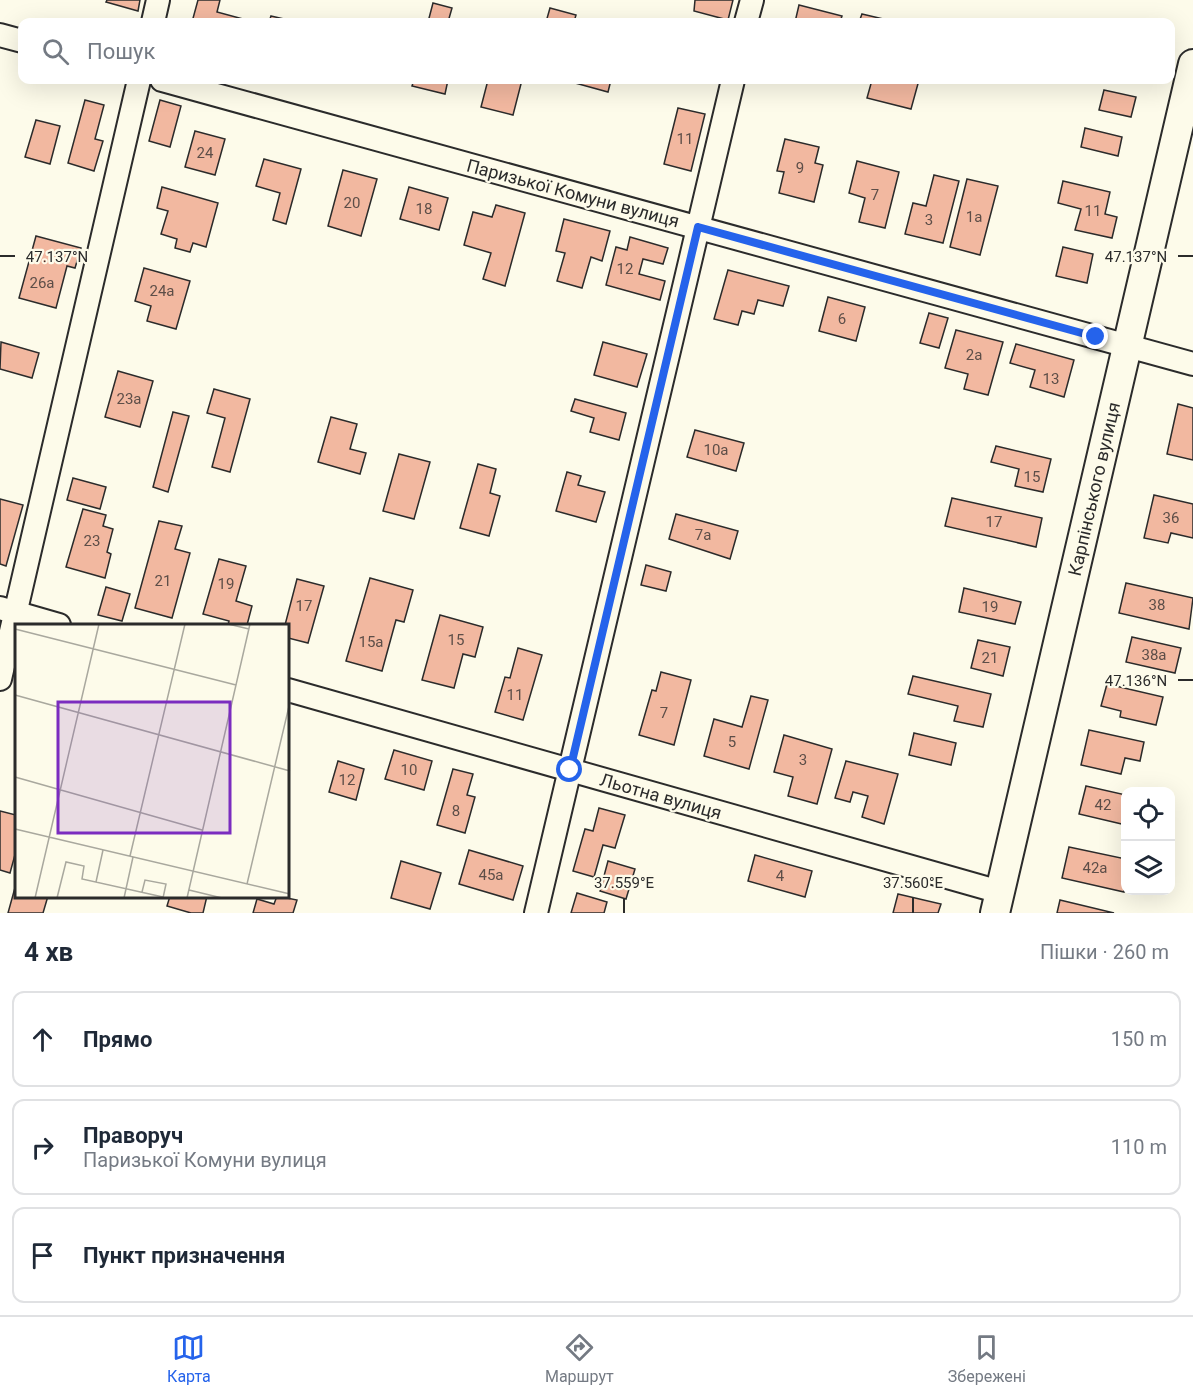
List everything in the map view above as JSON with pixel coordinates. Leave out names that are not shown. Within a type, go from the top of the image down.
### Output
[{"type":"street","points":[[154,18],[158,0]]},
{"type":"street","points":[[747,18],[752,0]]},
{"type":"street","points":[[0,35],[18,40]]},
{"type":"street","name":"Карпінського вулиця","points":[[997,902],[1193,64]]},
{"type":"street","points":[[0,679],[8,610],[138,84]]},
{"type":"street","name":"Паризької Комуни вулиця","points":[[177,84],[1193,364]]},
{"type":"street","points":[[536,913],[732,84]]},
{"type":"street","points":[[8,610],[56,624]]},
{"type":"street","name":"Льотна вулиця","points":[[290,691],[570,770],[997,902]]},
{"type":"building","points":[[107,0],[140,0],[138,11],[106,2]]},
{"type":"building","points":[[198,0],[220,0],[217,12],[239,18],[193,18]]},
{"type":"building","points":[[695,0],[733,0],[728,18],[694,11]]},
{"type":"building","points":[[433,3],[452,8],[449,18],[429,18]]},
{"type":"building","points":[[799,5],[842,16],[841,18],[796,18]]},
{"type":"building","points":[[550,8],[576,15],[575,18],[547,18]]},
{"type":"building","points":[[862,14],[879,18],[860,18]]},
{"type":"building","points":[[413,84],[447,84],[445,94],[412,86]]},
{"type":"building","points":[[487,84],[521,84],[513,115],[481,107]]},
{"type":"building","points":[[579,84],[610,84],[608,92]]},
{"type":"building","points":[[871,84],[918,84],[911,109],[867,98]]},
{"type":"building","points":[[1104,90],[1136,97],[1131,117],[1099,110]]},
{"type":"building","points":[[85,100],[104,105],[95,139],[103,141],[94,171],[68,163]]},
{"type":"building","points":[[160,100],[181,106],[170,147],[149,141]]},
{"type":"building","points":[[678,108],[705,114],[691,171],[664,164]]},
{"type":"building","points":[[36,120],[60,126],[50,164],[25,157]]},
{"type":"building","points":[[1085,128],[1122,137],[1118,156],[1081,147]]},
{"type":"building","points":[[195,131],[225,139],[215,175],[185,167]]},
{"type":"building","points":[[785,139],[819,147],[815,163],[823,165],[814,202],[779,193],[784,172],[777,171]]},
{"type":"building","points":[[264,159],[301,169],[286,224],[273,220],[280,193],[256,186]]},
{"type":"building","points":[[857,161],[899,172],[885,228],[859,222],[865,198],[849,193]]},
{"type":"building","points":[[343,170],[377,179],[361,236],[328,226]]},
{"type":"building","points":[[934,175],[959,181],[943,243],[905,234],[913,203],[926,206]]},
{"type":"building","points":[[967,179],[998,186],[980,255],[950,247]]},
{"type":"building","points":[[1063,181],[1110,192],[1105,214],[1117,217],[1112,238],[1075,230],[1081,209],[1058,203]]},
{"type":"building","points":[[162,187],[218,203],[206,247],[193,243],[190,252],[175,248],[177,239],[161,234],[168,211],[157,208]]},
{"type":"building","points":[[409,187],[448,198],[439,230],[400,219]]},
{"type":"building","points":[[496,205],[525,213],[505,286],[483,279],[491,253],[464,245],[473,212],[492,217]]},
{"type":"building","points":[[564,219],[610,231],[602,261],[591,257],[582,288],[557,281],[565,253],[556,251]]},
{"type":"building","points":[[36,236],[81,248],[75,268],[67,266],[56,308],[19,298]]},
{"type":"building","points":[[630,237],[668,248],[663,264],[643,259],[639,274],[665,281],[660,300],[606,285],[616,247],[627,250]]},
{"type":"building","points":[[1063,247],[1093,254],[1087,283],[1056,276]]},
{"type":"building","points":[[144,268],[190,281],[176,329],[147,321],[151,306],[135,301]]},
{"type":"building","points":[[728,270],[789,286],[783,306],[758,300],[754,314],[742,311],[738,325],[714,319]]},
{"type":"building","points":[[828,297],[865,307],[856,341],[819,331]]},
{"type":"building","points":[[929,313],[948,318],[939,348],[920,343]]},
{"type":"building","points":[[956,330],[1003,342],[988,395],[964,389],[968,374],[945,368]]},
{"type":"building","points":[[1,342],[39,353],[32,378],[0,369]]},
{"type":"building","points":[[603,342],[647,354],[637,387],[594,375]]},
{"type":"building","points":[[1016,344],[1074,360],[1064,397],[1030,387],[1035,370],[1010,363]]},
{"type":"building","points":[[118,371],[153,381],[140,427],[105,417]]},
{"type":"building","points":[[214,389],[250,399],[230,472],[212,467],[225,418],[207,413]]},
{"type":"building","points":[[575,399],[626,413],[619,440],[590,432],[594,418],[571,411]]},
{"type":"building","points":[[1178,404],[1193,408],[1193,460],[1167,454]]},
{"type":"building","points":[[173,412],[189,416],[168,492],[153,487]]},
{"type":"building","points":[[331,417],[357,424],[350,449],[366,453],[360,474],[318,462]]},
{"type":"building","points":[[695,430],[744,443],[736,471],[687,457]]},
{"type":"building","points":[[996,446],[1051,459],[1043,492],[1015,486],[1019,469],[991,462]]},
{"type":"building","points":[[399,454],[430,462],[414,519],[383,511]]},
{"type":"building","points":[[478,464],[496,469],[490,493],[500,496],[489,536],[460,528]]},
{"type":"building","points":[[567,472],[581,476],[578,485],[605,492],[596,522],[556,511]]},
{"type":"building","points":[[73,478],[106,487],[100,509],[67,500]]},
{"type":"building","points":[[1154,495],[1193,504],[1193,538],[1171,533],[1168,543],[1144,538]]},
{"type":"building","points":[[952,498],[1042,518],[1036,547],[945,526]]},
{"type":"building","points":[[0,499],[23,505],[6,566],[0,564]]},
{"type":"building","points":[[83,509],[106,515],[103,526],[113,529],[107,552],[111,554],[105,578],[66,567]]},
{"type":"building","points":[[676,514],[738,531],[730,559],[669,539]]},
{"type":"building","points":[[159,521],[182,526],[175,549],[190,553],[172,618],[135,608]]},
{"type":"building","points":[[219,559],[246,566],[236,601],[252,606],[247,624],[228,624],[229,621],[203,614]]},
{"type":"building","points":[[646,565],[671,572],[666,591],[641,585]]},
{"type":"building","points":[[370,578],[413,590],[404,622],[396,620],[382,671],[346,661]]},
{"type":"building","points":[[297,579],[324,586],[308,643],[290,638],[290,624],[285,624]]},
{"type":"building","points":[[1126,583],[1193,598],[1189,629],[1119,613]]},
{"type":"building","points":[[106,587],[130,594],[122,621],[98,615]]},
{"type":"building","points":[[964,588],[1021,602],[1015,624],[959,612]]},
{"type":"building","points":[[440,615],[483,627],[475,657],[463,654],[454,688],[422,680]]},
{"type":"building","points":[[1132,637],[1181,648],[1175,673],[1126,662]]},
{"type":"building","points":[[978,640],[1010,647],[1003,676],[971,668]]},
{"type":"building","points":[[518,648],[542,655],[523,720],[495,712],[505,677],[510,678]]},
{"type":"building","points":[[661,672],[691,680],[674,745],[639,735],[652,690],[656,691]]},
{"type":"building","points":[[913,676],[991,694],[983,727],[954,721],[958,706],[908,694]]},
{"type":"building","points":[[1107,684],[1163,697],[1156,725],[1120,717],[1121,711],[1101,706]]},
{"type":"building","points":[[751,696],[768,700],[749,769],[704,756],[714,719],[742,727]]},
{"type":"building","points":[[1089,730],[1144,742],[1140,761],[1125,758],[1121,774],[1081,765]]},
{"type":"building","points":[[914,733],[956,743],[951,765],[909,755]]},
{"type":"building","points":[[784,735],[832,749],[817,804],[788,796],[793,777],[774,772]]},
{"type":"building","points":[[394,750],[432,761],[424,790],[385,779]]},
{"type":"building","points":[[338,761],[364,769],[356,800],[329,792]]},
{"type":"building","points":[[846,761],[898,774],[884,824],[862,817],[868,796],[853,792],[850,802],[835,798]]},
{"type":"building","points":[[453,769],[473,774],[467,795],[475,797],[465,833],[437,825]]},
{"type":"building","points":[[1086,786],[1121,794],[1121,824],[1079,814]]},
{"type":"building","points":[[599,808],[625,815],[615,848],[603,845],[594,877],[573,871],[585,829],[593,831]]},
{"type":"building","points":[[0,811],[15,815],[15,855],[10,873],[0,870]]},
{"type":"building","points":[[1069,847],[1121,858],[1121,891],[1062,878]]},
{"type":"building","points":[[469,850],[523,866],[513,900],[459,884]]},
{"type":"building","points":[[755,855],[812,871],[805,897],[748,881]]},
{"type":"building","points":[[401,861],[441,873],[430,909],[391,898]]},
{"type":"building","points":[[608,861],[635,869],[626,899],[600,891]]},
{"type":"building","points":[[15,888],[15,898],[47,898],[43,913],[8,913]]},
{"type":"building","points":[[577,893],[607,902],[604,913],[571,913]]},
{"type":"building","points":[[898,894],[941,904],[938,913],[893,913]]},
{"type":"building","points":[[169,898],[207,898],[203,913],[191,913],[167,906]]},
{"type":"building","points":[[276,898],[297,900],[293,913],[253,913],[257,899],[274,904]]},
{"type":"building","points":[[1060,900],[1114,913],[1057,913]]},
{"type":"route","points":[[570,770],[698,227],[1096,337]]}]
